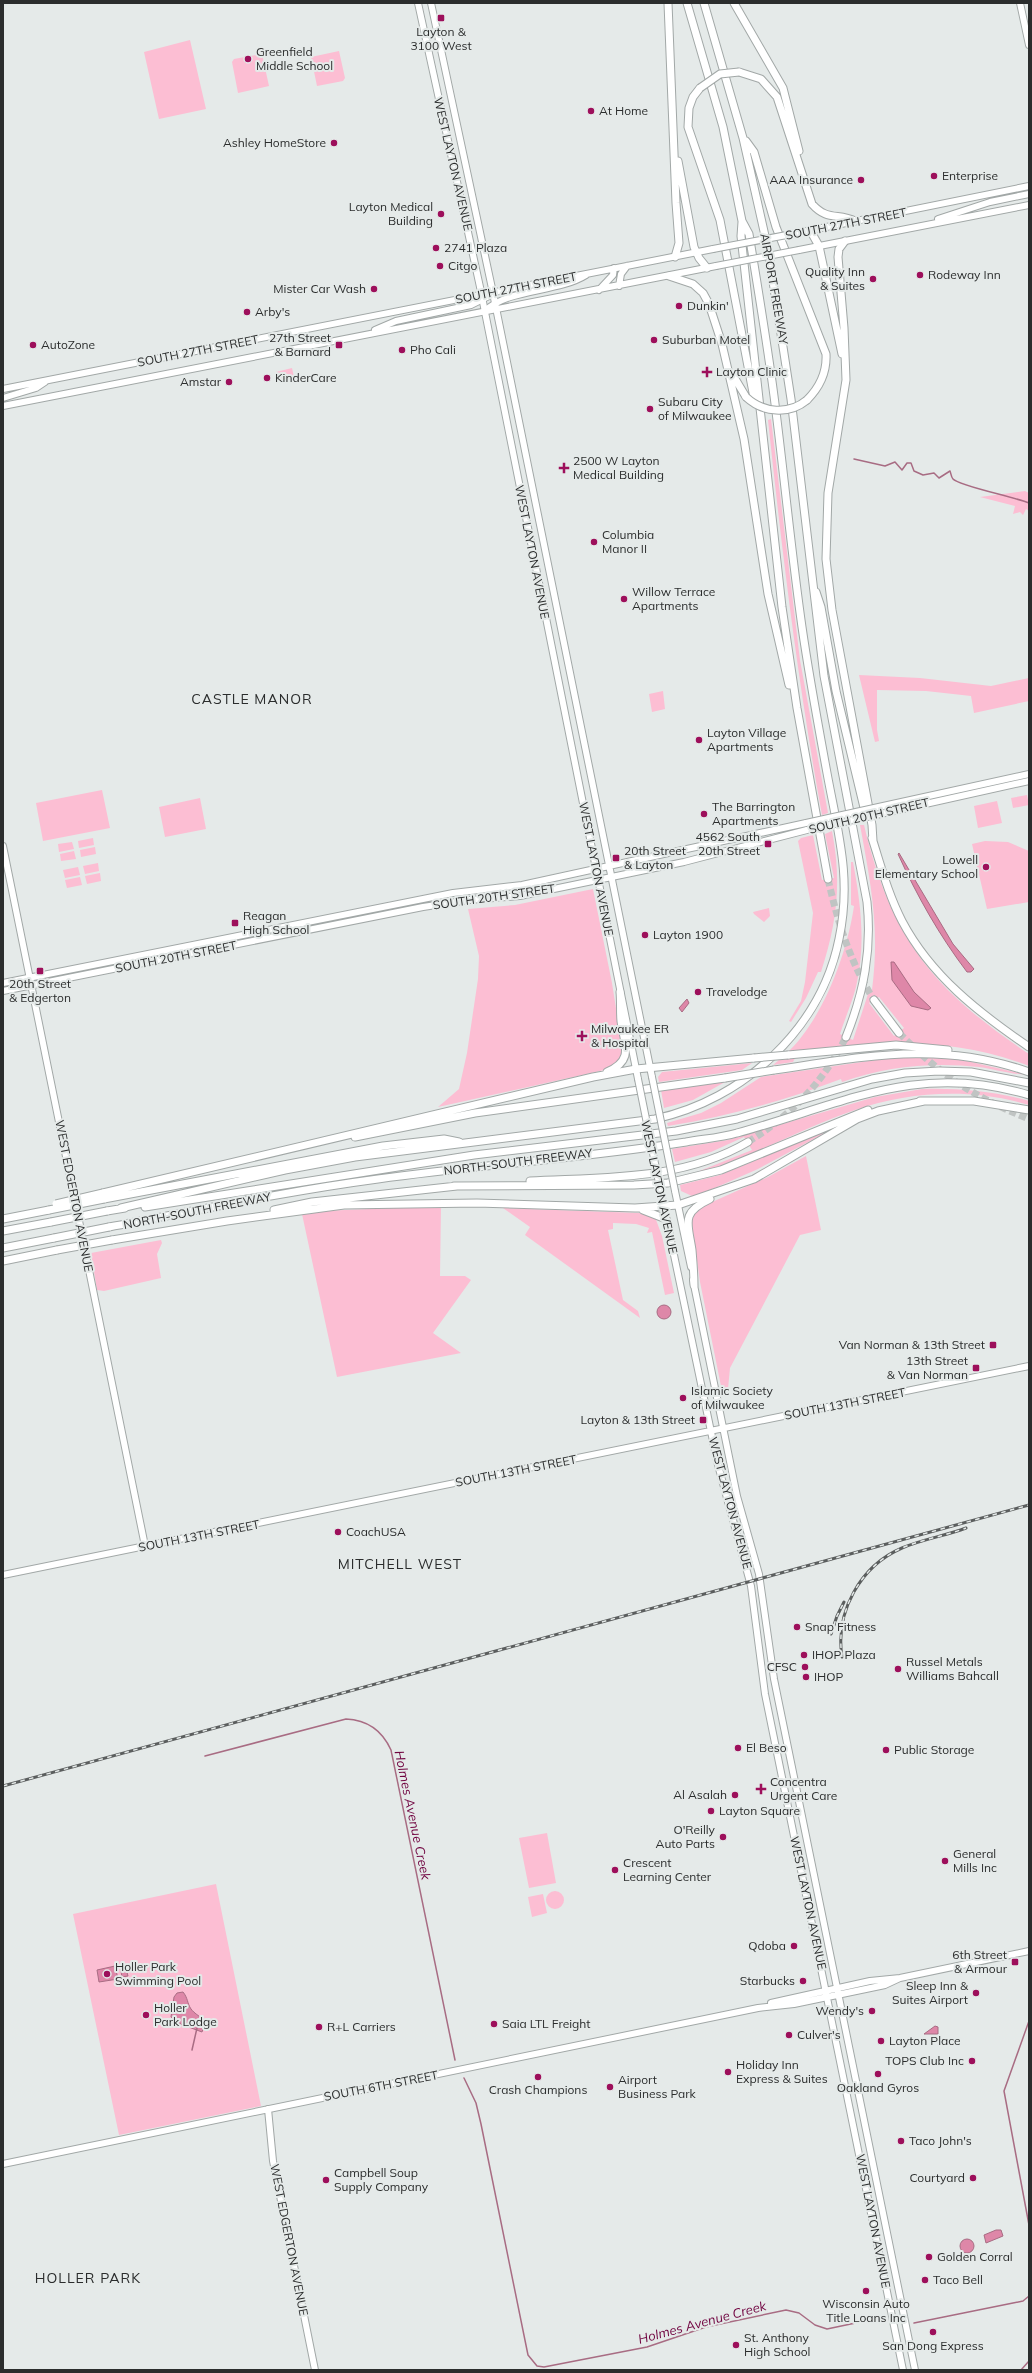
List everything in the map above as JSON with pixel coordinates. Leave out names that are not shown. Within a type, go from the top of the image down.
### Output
[{"type":"highway","points":[[668,3],[679,243],[675,256]]},
{"type":"highway","points":[[687,3],[723,127],[742,221],[741,236],[782,607],[797,708],[828,879]]},
{"type":"highway","name":"AIRPORT FREEWAY","points":[[704,3],[743,138],[768,249],[780,322],[812,582]]},
{"type":"highway","points":[[734,3],[783,88],[793,123],[802,171]]},
{"type":"highway","points":[[766,455],[760,438],[752,380],[720,220],[688,127],[689,108],[693,97],[700,88],[716,76],[740,72],[761,79],[777,97],[802,171],[810,200],[816,208],[835,218],[846,217],[855,221]]},
{"type":"highway","points":[[726,359],[737,385],[746,397],[757,405],[777,410],[792,408],[807,400],[822,380],[826,367],[826,354],[770,213],[754,152],[743,138]]},
{"type":"highway","points":[[674,139],[696,253],[707,268]]},
{"type":"highway","points":[[121,1208],[293,1169],[355,1157],[655,1119],[678,1114],[712,1100],[744,1080],[768,1061],[799,1027],[822,987],[837,947],[845,900],[844,864],[818,724],[802,626],[766,334],[749,234],[742,221]]},
{"type":"highway","points":[[810,230],[819,246],[846,380]]},
{"type":"highway","points":[[845,241],[839,249],[838,256],[844,328],[846,380],[828,493],[826,559],[832,610],[872,825],[873,841]]},
{"type":"highway","points":[[669,276],[693,284],[703,293],[709,304],[726,359],[744,439],[769,599],[792,704],[797,708]]},
{"type":"highway","points":[[812,582],[821,607],[843,724],[873,841],[886,883],[903,922],[935,968],[967,1002],[1029,1047]]},
{"type":"highway","points":[[812,582],[830,714],[868,910],[869,945],[866,973],[858,1005],[846,1037]]},
{"type":"highway","points":[[593,1077],[615,1069],[624,1059],[626,1052],[621,1022],[620,992]]},
{"type":"highway","points":[[874,1000],[899,1033]]},
{"type":"highway","points":[[3,1219],[593,1077],[636,1069],[896,1045],[944,1049],[954,1051],[959,1055]]},
{"type":"highway","points":[[269,1154],[475,1113],[895,1053],[919,1052],[959,1055],[989,1060],[1029,1072]]},
{"type":"highway","name":"NORTH-SOUTH FREEWAY","points":[[3,1231],[121,1208],[145,1207],[474,1155],[676,1131],[737,1120],[872,1079],[905,1073],[939,1071],[971,1072],[1029,1083]]},
{"type":"highway","name":"NORTH-SOUTH FREEWAY","points":[[3,1248],[325,1187],[676,1144],[734,1134],[896,1086],[962,1083],[989,1085],[1029,1095]]},
{"type":"highway","points":[[227,1220],[344,1205],[372,1204],[477,1203],[663,1208],[725,1191],[754,1179],[857,1119],[878,1111],[924,1101]]},
{"type":"highway","points":[[454,1186],[634,1185],[674,1182],[721,1170],[870,1109],[924,1101],[974,1101],[1003,1104],[1029,1110]]},
{"type":"highway","points":[[103,1196],[383,1146],[444,1139],[465,1143]]},
{"type":"highway","points":[[3,1261],[227,1220],[312,1202],[454,1186],[664,1173],[705,1162],[748,1142]]},
{"type":"highway","points":[[694,1285],[692,1250],[687,1224],[688,1217],[694,1208],[725,1191]]},
{"type":"highway","points":[[3,1216],[48,1208]]},
{"type":"highway","points":[[635,1208],[666,1219]]},
{"type":"main road","name":"WEST LAYTON AVENUE","points":[[418,3],[482,298],[663,1208],[725,1493],[751,1586],[765,1694],[903,2370]]},
{"type":"main road","name":"WEST LAYTON AVENUE","points":[[432,3],[496,306],[723,1429],[737,1495],[758,1574],[774,1679],[915,2370]]},
{"type":"main road","points":[[1020,3],[1029,45]]},
{"type":"main road","name":"SOUTH 27TH STREET","points":[[493,293],[1029,186]]},
{"type":"main road","points":[[916,227],[990,202],[1029,194]]},
{"type":"main road","name":"SOUTH 27TH STREET","points":[[496,306],[599,290],[1029,205]]},
{"type":"main road","points":[[619,286],[621,274],[627,266]]},
{"type":"main road","points":[[599,290],[613,275],[614,268]]},
{"type":"main road","points":[[484,312],[496,306],[574,283],[589,273]]},
{"type":"main road","points":[[366,334],[396,320],[472,305],[493,293]]},
{"type":"main road","name":"SOUTH 27TH STREET","points":[[3,389],[482,298]]},
{"type":"main road","name":"SOUTH 27TH STREET","points":[[3,406],[204,368],[366,334],[484,312]]},
{"type":"main road","points":[[3,398],[36,388],[49,380]]},
{"type":"main road","name":"SOUTH 20TH STREET","points":[[3,983],[453,893],[510,886],[609,866],[1029,774]]},
{"type":"main road","name":"SOUTH 20TH STREET","points":[[3,991],[423,907],[469,900],[509,898],[598,880],[684,862],[807,830],[1029,781]]},
{"type":"main road","points":[[770,831],[771,839]]},
{"type":"main road","name":"WEST EDGERTON AVENUE","points":[[3,846],[145,1546]]},
{"type":"main road","name":"SOUTH 13TH STREET","points":[[3,1575],[1029,1366]]},
{"type":"main road","name":"SOUTH 6TH STREET","points":[[3,2164],[758,2008],[837,1991],[870,1981],[900,1978],[1029,1951]]},
{"type":"main road","name":"WEST EDGERTON AVENUE","points":[[268,2109],[272,2161],[315,2370]]},
{"type":"shaded area","points":[[190,40],[206,109],[159,119],[144,52]]},
{"type":"shaded area","points":[[339,51],[345,78],[343,81],[317,86],[311,57]]},
{"type":"shaded area","points":[[262,54],[269,86],[238,93],[232,62],[234,59]]},
{"type":"shaded area","points":[[292,368],[294,377],[277,381],[276,372]]},
{"type":"shaded area","points":[[771,419],[800,660],[828,813],[822,815],[805,717],[791,618],[768,420]]},
{"type":"shaded area","points":[[1025,491],[1029,493],[1029,511],[1026,509],[1023,515],[1020,512],[1013,514],[1015,506],[980,497]]},
{"type":"shaded area","points":[[859,675],[920,678],[991,686],[1029,678],[1029,701],[974,713],[971,696],[926,691],[877,690],[877,730],[879,741],[875,742]]},
{"type":"shaded area","points":[[663,691],[665,709],[652,712],[649,694]]},
{"type":"shaded area","points":[[102,790],[110,828],[43,841],[36,803]]},
{"type":"shaded area","points":[[1027,795],[1029,805],[1013,808],[1011,798]]},
{"type":"shaded area","points":[[200,798],[206,829],[165,837],[159,807]]},
{"type":"shaded area","points":[[997,801],[1002,823],[978,828],[974,806]]},
{"type":"shaded area","points":[[860,825],[864,825],[875,865],[888,899],[903,930],[921,958],[942,983],[967,1007],[995,1030],[1029,1054],[1029,1066],[999,1056],[969,1049],[909,1043],[848,1046],[787,1053],[800,1039],[812,1022],[831,985],[839,965],[851,925],[854,906],[851,905],[851,862],[853,862],[860,909],[862,940],[861,956],[853,999],[840,1034],[853,1040],[868,994],[872,990],[875,926],[871,887]],"holes":[[[879,997],[904,1028],[894,1036],[869,1003]]]},
{"type":"shaded area","points":[[832,831],[837,868],[837,885],[831,936],[821,972],[818,972],[806,998],[791,1022],[789,1021],[801,1001],[805,982],[813,913],[798,841],[801,838],[813,835],[822,880],[834,878],[825,834]]},
{"type":"shaded area","points":[[93,838],[94,845],[79,848],[78,841]]},
{"type":"shaded area","points":[[985,841],[1008,842],[1029,851],[1029,902],[987,909],[972,844]]},
{"type":"shaded area","points":[[72,842],[74,849],[59,852],[58,844]]},
{"type":"shaded area","points":[[95,847],[96,854],[81,857],[80,850]]},
{"type":"shaded area","points":[[74,851],[76,859],[61,861],[60,854]]},
{"type":"shaded area","points":[[899,853],[953,944],[974,969],[971,972],[967,972],[929,915],[898,854]]},
{"type":"shaded area","points":[[98,863],[99,871],[85,874],[83,866]]},
{"type":"shaded area","points":[[78,867],[80,875],[65,878],[63,870]]},
{"type":"shaded area","points":[[100,873],[101,881],[87,884],[85,876]]},
{"type":"shaded area","points":[[80,877],[82,885],[67,888],[65,880]]},
{"type":"shaded area","points":[[593,889],[612,983],[623,1053],[621,1060],[609,1069],[438,1107],[459,1089],[467,1053],[478,979],[479,956],[468,909],[515,905]]},
{"type":"shaded area","points":[[769,908],[770,916],[764,922],[753,912]]},
{"type":"shaded area","points":[[891,962],[894,962],[914,992],[931,1008],[928,1010],[911,1006],[892,980]]},
{"type":"shaded area","points":[[687,999],[689,1003],[682,1012],[679,1008]]},
{"type":"shaded area","points":[[896,1057],[958,1059],[1024,1074],[979,1067],[945,1065],[927,1065],[893,1069],[876,1072],[842,1082],[841,1079],[777,1101],[734,1113],[668,1126],[667,1123],[701,1113],[721,1103],[761,1077]]},
{"type":"shaded area","points":[[795,1058],[793,1062],[773,1065],[779,1060]]},
{"type":"shaded area","points":[[752,1063],[742,1070],[659,1082],[658,1077],[662,1072]]},
{"type":"shaded area","points":[[725,1082],[693,1100],[664,1108],[661,1090]]},
{"type":"shaded area","points":[[922,1089],[949,1089],[987,1092],[1026,1100],[1029,1101],[1029,1105],[986,1096],[964,1094],[942,1094],[898,1099],[855,1110],[711,1170],[692,1174],[752,1150],[744,1137],[711,1152],[675,1162],[672,1149],[728,1140],[875,1097]]},
{"type":"shaded area","points":[[840,1125],[758,1169],[701,1194],[692,1196],[681,1191],[680,1185],[720,1175]]},
{"type":"shaded area","points":[[806,1156],[821,1230],[800,1235],[730,1368],[728,1389],[722,1391],[700,1282],[691,1217],[693,1213],[701,1207],[768,1177]]},
{"type":"shaded area","points":[[441,1206],[440,1276],[465,1276],[471,1280],[433,1333],[461,1353],[337,1377],[302,1214],[321,1211]]},
{"type":"shaded area","points":[[503,1208],[639,1213],[655,1217],[662,1236],[674,1293],[665,1295],[652,1232],[647,1233],[649,1228],[636,1224],[613,1223],[613,1229],[608,1230],[623,1300],[638,1311],[640,1318],[525,1235],[530,1227]]},
{"type":"shaded area","points":[[161,1240],[162,1243],[157,1254],[161,1278],[104,1291],[97,1290],[91,1253]]},
{"type":"shaded area","points":[[664,1305],[669,1307],[671,1312],[669,1317],[664,1319],[659,1317],[657,1312],[659,1307]]},
{"type":"shaded area","points":[[547,1833],[556,1883],[529,1888],[519,1838]]},
{"type":"shaded area","points":[[216,1884],[261,2106],[119,2135],[73,1914]]},
{"type":"shaded area","points":[[555,1891],[561,1894],[564,1900],[561,1906],[555,1909],[549,1906],[546,1900],[549,1894]]},
{"type":"shaded area","points":[[543,1894],[547,1913],[532,1917],[528,1897]]},
{"type":"shaded area","points":[[125,1965],[128,1976],[122,1977],[120,1966]]},
{"type":"shaded area","name":"Holler Park Swimming Pool","points":[[115,1966],[118,1979],[99,1982],[97,1970]]},
{"type":"shaded area","points":[[183,1992],[191,2009],[201,2018],[204,2023],[202,2032],[178,2023],[171,2017],[174,1997],[177,1993]]},
{"type":"shaded area","points":[[935,2026],[938,2027],[938,2034],[924,2034]]},
{"type":"shaded area","points":[[996,2230],[1001,2230],[1003,2236],[986,2243],[984,2235]]},
{"type":"shaded area","points":[[967,2239],[972,2241],[974,2246],[972,2251],[967,2253],[962,2251],[960,2246],[962,2241]]},
{"type":"waterway","points":[[854,459],[885,466],[895,462],[902,470],[907,463],[911,463],[914,471],[923,475],[934,473],[939,478],[950,471],[952,478],[957,482],[1029,503]]},
{"type":"waterway","name":"Holmes Avenue Creek","points":[[205,1756],[346,1719],[361,1721],[379,1732],[391,1750],[455,2060]]},
{"type":"waterway","points":[[1029,2021],[1004,2091],[1029,2225]]},
{"type":"waterway","points":[[192,2050],[197,2028]]},
{"type":"waterway","name":"Holmes Avenue Creek","points":[[464,2078],[476,2103],[481,2124],[528,2355],[537,2366],[544,2367],[647,2347],[706,2327],[786,2310],[799,2313],[815,2325],[827,2329],[884,2317]]},
{"type":"waterway","name":"Holmes Avenue Creek","points":[[914,2323],[1023,2301],[1029,2296]]},
{"type":"waterway","points":[[1021,2370],[1029,2361]]},
{"type":"tunnel","points":[[828,879],[846,942],[858,971],[874,1000]]},
{"type":"tunnel","points":[[899,1033],[929,1061],[959,1084],[991,1102],[1029,1119]]},
{"type":"tunnel","points":[[748,1142],[778,1121],[804,1097],[827,1069],[846,1037]]},
{"type":"railway","points":[[3,1786],[1029,1505]]},
{"type":"railway","points":[[842,1657],[841,1640],[847,1607],[854,1592],[874,1566],[887,1556],[902,1548],[966,1528]]},
{"type":"railway","points":[[831,1634],[837,1616],[844,1602]]},
{"type":"place","name":"Layton & 3100 West","points":[[441,18]]},
{"type":"place","name":"Greenfield Middle School","points":[[248,59]]},
{"type":"place","name":"At Home","points":[[591,111]]},
{"type":"place","name":"Ashley HomeStore","points":[[334,143]]},
{"type":"place","name":"Enterprise","points":[[934,176]]},
{"type":"place","name":"AAA Insurance","points":[[861,180]]},
{"type":"place","name":"Layton Medical Building","points":[[441,214]]},
{"type":"place","name":"2741 Plaza","points":[[436,248]]},
{"type":"place","name":"Citgo","points":[[440,266]]},
{"type":"place","name":"Rodeway Inn","points":[[920,275]]},
{"type":"place","name":"Quality Inn & Suites","points":[[873,279]]},
{"type":"place","name":"Mister Car Wash","points":[[374,289]]},
{"type":"place","name":"Dunkin'","points":[[679,306]]},
{"type":"place","name":"Arby's","points":[[247,312]]},
{"type":"place","name":"Suburban Motel","points":[[654,340]]},
{"type":"place","name":"AutoZone","points":[[33,345]]},
{"type":"place","name":"27th Street & Barnard","points":[[339,345]]},
{"type":"place","name":"Pho Cali","points":[[402,350]]},
{"type":"place","name":"Layton Clinic","points":[[707,372]]},
{"type":"place","name":"KinderCare","points":[[267,378]]},
{"type":"place","name":"Amstar","points":[[229,382]]},
{"type":"place","name":"Subaru City of Milwaukee","points":[[650,409]]},
{"type":"place","name":"2500 W Layton Medical Building","points":[[564,468]]},
{"type":"place","name":"Columbia Manor II","points":[[594,542]]},
{"type":"place","name":"Willow Terrace Apartments","points":[[624,599]]},
{"type":"place","name":"Layton Village Apartments","points":[[699,740]]},
{"type":"place","name":"The Barrington Apartments","points":[[704,814]]},
{"type":"place","name":"4562 South 20th Street","points":[[768,844]]},
{"type":"place","name":"20th Street & Layton","points":[[616,858]]},
{"type":"place","name":"Lowell Elementary School","points":[[986,867]]},
{"type":"place","name":"Reagan High School","points":[[235,923]]},
{"type":"place","name":"Layton 1900","points":[[645,935]]},
{"type":"place","name":"20th Street & Edgerton","points":[[40,971]]},
{"type":"place","name":"Travelodge","points":[[698,992]]},
{"type":"place","name":"Milwaukee ER & Hospital","points":[[582,1036]]},
{"type":"place","name":"Van Norman & 13th Street","points":[[993,1345]]},
{"type":"place","name":"13th Street & Van Norman","points":[[976,1368]]},
{"type":"place","name":"Islamic Society of Milwaukee","points":[[683,1398]]},
{"type":"place","name":"Layton & 13th Street","points":[[703,1420]]},
{"type":"place","name":"CoachUSA","points":[[338,1532]]},
{"type":"place","name":"Snap Fitness","points":[[797,1627]]},
{"type":"place","name":"IHOP Plaza","points":[[804,1655]]},
{"type":"place","name":"CFSC","points":[[805,1667]]},
{"type":"place","name":"Russel Metals Williams Bahcall","points":[[898,1669]]},
{"type":"place","name":"IHOP","points":[[806,1677]]},
{"type":"place","name":"El Beso","points":[[738,1748]]},
{"type":"place","name":"Public Storage","points":[[886,1750]]},
{"type":"place","name":"Concentra Urgent Care","points":[[761,1789]]},
{"type":"place","name":"Al Asalah","points":[[735,1795]]},
{"type":"place","name":"Layton Square","points":[[711,1811]]},
{"type":"place","name":"O'Reilly Auto Parts","points":[[723,1837]]},
{"type":"place","name":"General Mills Inc","points":[[945,1861]]},
{"type":"place","name":"Crescent Learning Center","points":[[615,1870]]},
{"type":"place","name":"Qdoba","points":[[794,1946]]},
{"type":"place","name":"6th Street & Armour","points":[[1015,1962]]},
{"type":"place","name":"Holler Park Swimming Pool","points":[[107,1974]]},
{"type":"place","name":"Starbucks","points":[[803,1981]]},
{"type":"place","name":"Sleep Inn & Suites Airport","points":[[976,1993]]},
{"type":"place","name":"Wendy's","points":[[872,2011]]},
{"type":"place","name":"Holler Park Lodge","points":[[146,2015]]},
{"type":"place","name":"Saia LTL Freight","points":[[494,2024]]},
{"type":"place","name":"R+L Carriers","points":[[319,2027]]},
{"type":"place","name":"Culver's","points":[[789,2035]]},
{"type":"place","name":"Layton Place","points":[[881,2041]]},
{"type":"place","name":"TOPS Club Inc","points":[[972,2061]]},
{"type":"place","name":"Holiday Inn Express & Suites","points":[[728,2072]]},
{"type":"place","name":"Oakland Gyros","points":[[878,2074]]},
{"type":"place","name":"Crash Champions","points":[[538,2077]]},
{"type":"place","name":"Airport Business Park","points":[[610,2087]]},
{"type":"place","name":"Taco John's","points":[[901,2141]]},
{"type":"place","name":"Courtyard","points":[[973,2178]]},
{"type":"place","name":"Campbell Soup Supply Company","points":[[326,2180]]},
{"type":"place","name":"Golden Corral","points":[[929,2257]]},
{"type":"place","name":"Taco Bell","points":[[925,2280]]},
{"type":"place","name":"Wisconsin Auto Title Loans Inc","points":[[866,2291]]},
{"type":"place","name":"San Dong Express","points":[[933,2332]]},
{"type":"place","name":"St. Anthony High School","points":[[736,2345]]},
{"type":"district","name":"CASTLE MANOR","points":[[252,699]]},
{"type":"district","name":"MITCHELL WEST","points":[[400,1564]]},
{"type":"district","name":"HOLLER PARK","points":[[88,2278]]}]
